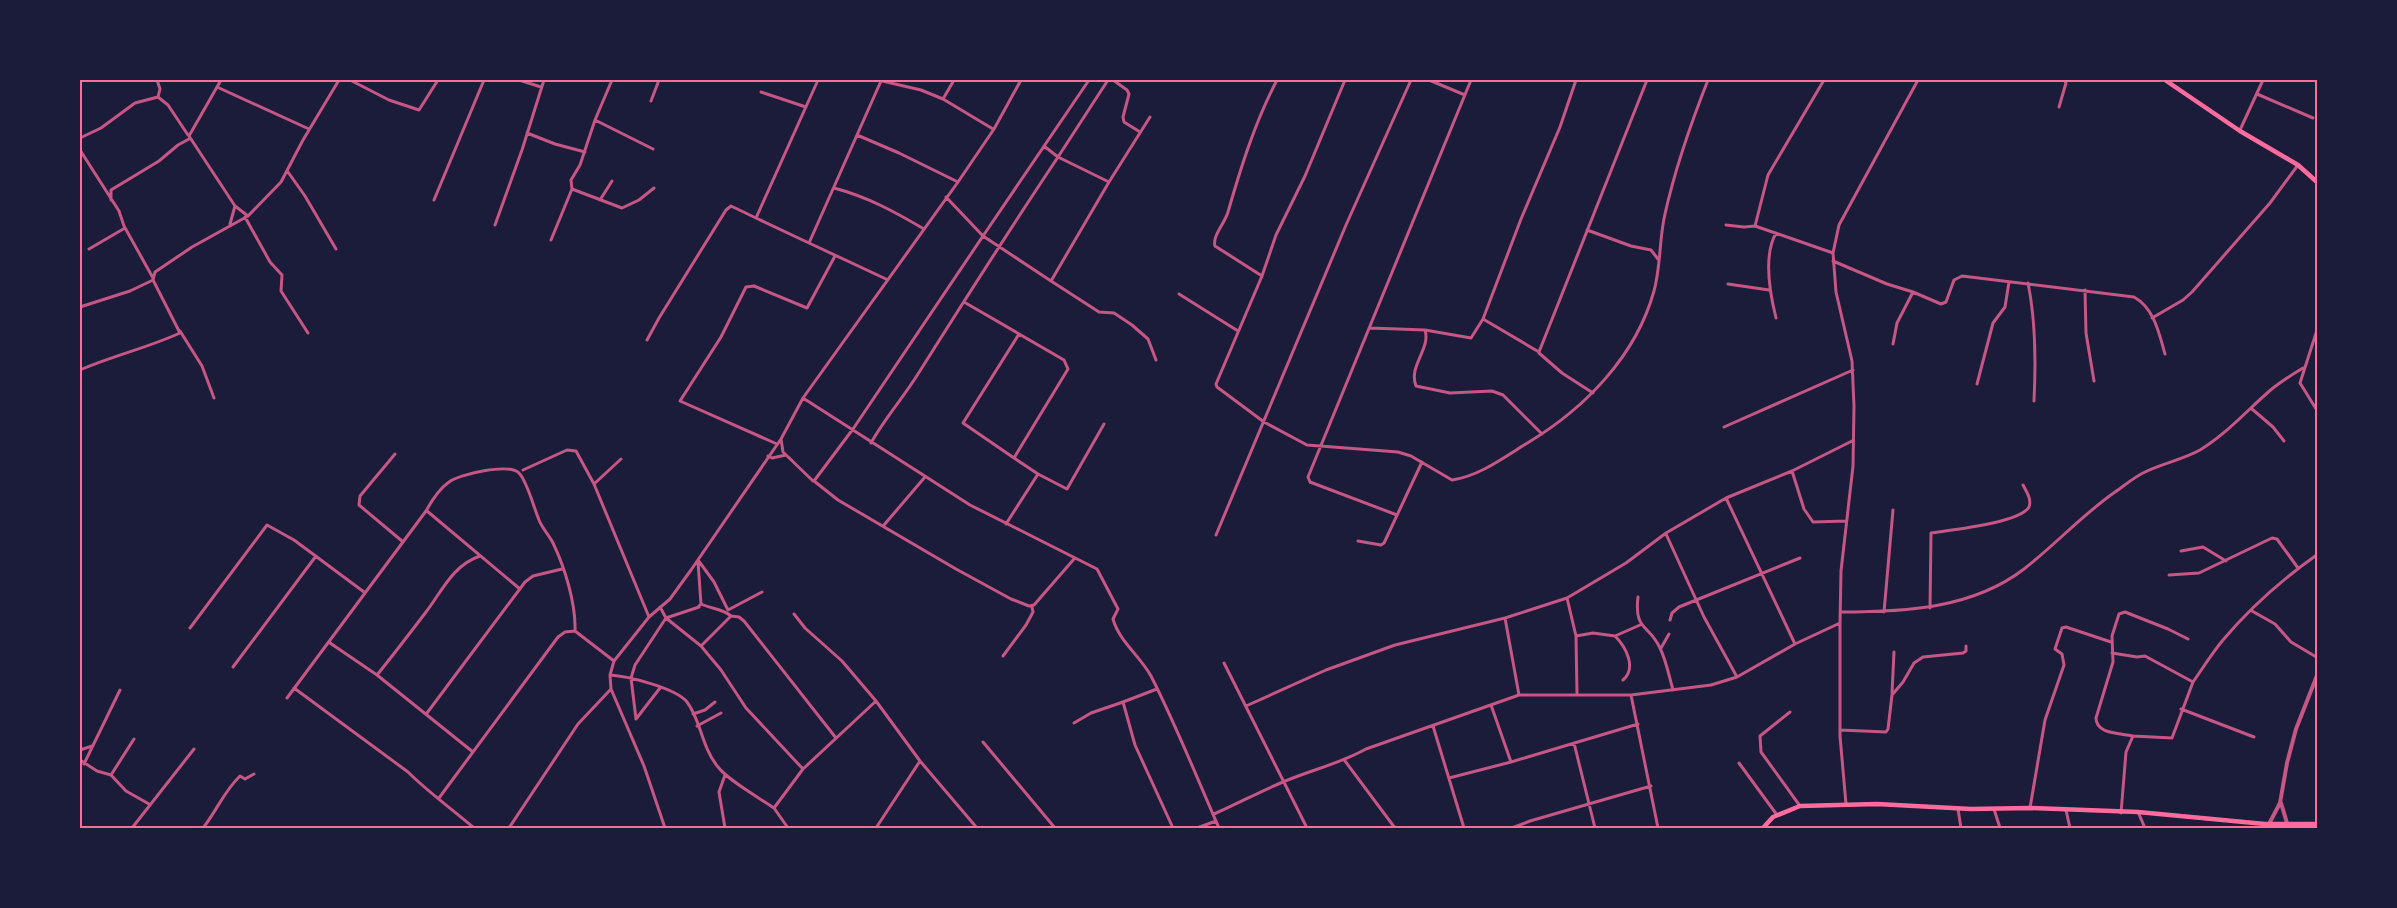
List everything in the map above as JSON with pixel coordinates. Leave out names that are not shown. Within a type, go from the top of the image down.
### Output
[{"type":"main road","points":[[2165,80],[2298,165],[2318,183]]},
{"type":"main road","points":[[1763,828],[1777,815],[1800,806],[1846,805],[2138,812],[2267,825],[2318,824]]},
{"type":"street","points":[[157,80],[160,89],[158,96]]},
{"type":"street","points":[[111,202],[111,190],[159,161],[189,137],[221,80]]},
{"type":"street","points":[[153,280],[155,272],[192,246],[247,216],[281,182],[309,129],[339,80]]},
{"type":"street","points":[[350,80],[389,100],[419,110],[438,80]]},
{"type":"street","points":[[434,200],[484,80]]},
{"type":"street","points":[[519,80],[540,87]]},
{"type":"street","points":[[495,225],[544,80]]},
{"type":"street","points":[[551,240],[572,189],[571,180],[585,152],[595,120],[612,80]]},
{"type":"street","points":[[651,101],[658,80]]},
{"type":"street","points":[[756,218],[818,80]]},
{"type":"street","points":[[809,243],[879,80],[921,90],[943,99],[993,129]]},
{"type":"street","points":[[943,99],[954,80]]},
{"type":"street","points":[[665,828],[644,766],[610,688],[610,675],[614,661],[649,617],[670,598],[698,560],[781,439],[803,398],[958,182],[993,129],[1021,80]]},
{"type":"street","points":[[813,481],[853,429],[1089,80]]},
{"type":"street","points":[[871,443],[883,421],[906,393],[997,247],[1108,80]]},
{"type":"street","points":[[1113,80],[1129,94],[1123,117],[1125,122],[1140,132]]},
{"type":"street","points":[[1262,276],[1214,244],[1227,214],[1244,159],[1277,80]]},
{"type":"street","points":[[1346,80],[1305,176],[1275,236],[1262,276],[1216,384],[1264,422],[1307,445],[1320,444],[1398,452],[1422,462],[1447,478],[1456,479],[1490,466],[1542,434],[1593,393],[1621,358],[1638,330],[1654,290],[1668,202],[1708,80]]},
{"type":"street","points":[[1216,535],[1411,80]]},
{"type":"street","points":[[1429,80],[1465,95]]},
{"type":"street","points":[[1397,515],[1310,482],[1308,477],[1471,80]]},
{"type":"street","points":[[1370,328],[1425,330],[1471,338],[1482,319],[1560,127],[1576,80]]},
{"type":"street","points":[[1539,352],[1647,80]]},
{"type":"street","points":[[1755,226],[1768,176],[1824,80]]},
{"type":"street","points":[[1846,805],[1840,730],[1840,623],[1841,571],[1852,466],[1853,370],[1836,292],[1833,254],[1839,225],[1918,80]]},
{"type":"street","points":[[2059,108],[2066,82],[2064,80]]},
{"type":"street","points":[[2240,130],[2263,80]]},
{"type":"street","points":[[217,87],[309,129]]},
{"type":"street","points":[[761,92],[806,107]]},
{"type":"street","points":[[2257,94],[2313,118]]},
{"type":"street","points":[[158,96],[168,105],[235,206],[247,216],[270,262],[282,275],[281,291],[308,333]]},
{"type":"street","points":[[80,138],[101,128],[135,103],[158,96]]},
{"type":"street","points":[[1051,281],[1150,117]]},
{"type":"street","points":[[595,120],[653,149]]},
{"type":"street","points":[[527,133],[585,152]]},
{"type":"street","points":[[857,135],[958,182]]},
{"type":"street","points":[[1044,146],[1058,157],[1109,182]]},
{"type":"street","points":[[80,150],[102,183],[111,202],[119,211],[125,228],[179,329],[202,366],[214,398]]},
{"type":"street","points":[[2152,318],[2183,300],[2192,292],[2270,203],[2298,165]]},
{"type":"street","points":[[287,171],[305,196],[336,249]]},
{"type":"street","points":[[600,200],[612,181]]},
{"type":"street","points":[[834,188],[860,195],[883,205],[924,229]]},
{"type":"street","points":[[572,189],[622,208],[639,200],[654,189]]},
{"type":"street","points":[[946,197],[983,236],[997,247],[1099,312],[1114,314],[1132,325],[1148,339],[1155,360]]},
{"type":"street","points":[[229,226],[235,206]]},
{"type":"street","points":[[647,340],[658,318],[730,206],[887,279]]},
{"type":"street","points":[[1726,225],[1755,226],[1833,254]]},
{"type":"street","points":[[89,249],[125,228]]},
{"type":"street","points":[[1587,230],[1631,246],[1651,250],[1658,260]]},
{"type":"street","points":[[1776,233],[1772,246],[1769,290],[1776,318]]},
{"type":"street","points":[[777,444],[680,401],[721,337],[746,287],[754,286],[807,308],[835,256]]},
{"type":"street","points":[[1833,261],[1887,285],[1943,304],[1957,277],[2028,283],[2134,297],[2148,308],[2157,326],[2165,354]]},
{"type":"street","points":[[80,307],[130,291],[153,280]]},
{"type":"street","points":[[1977,384],[1993,323],[2005,307],[2008,282]]},
{"type":"street","points":[[2028,283],[2033,308],[2036,361],[2034,401]]},
{"type":"street","points":[[1728,284],[1769,290]]},
{"type":"street","points":[[2085,290],[2086,333],[2094,381]]},
{"type":"street","points":[[1893,344],[1897,323],[1913,292]]},
{"type":"street","points":[[1179,294],[1238,332]]},
{"type":"street","points":[[964,302],[1064,360],[1068,369],[1014,458]]},
{"type":"street","points":[[1482,319],[1539,352],[1562,373],[1593,393]]},
{"type":"street","points":[[2318,327],[2300,383],[2318,412]]},
{"type":"street","points":[[80,370],[114,356],[162,341],[180,333],[179,329]]},
{"type":"street","points":[[1425,330],[1427,340],[1413,374],[1416,386],[1450,393],[1492,391],[1503,395],[1542,434]]},
{"type":"street","points":[[1019,334],[963,423],[1038,474],[1067,489],[1104,424]]},
{"type":"street","points":[[1841,612],[1884,612],[1930,608],[1984,592],[2005,582],[2024,569],[2112,494],[2144,472],[2200,450],[2235,425],[2274,388],[2303,368]]},
{"type":"street","points":[[1724,427],[1853,370]]},
{"type":"street","points":[[803,398],[970,505],[1074,560],[1097,569],[1118,609],[1113,619],[1119,635],[1126,640],[1138,656],[1156,689],[1219,828]]},
{"type":"street","points":[[2252,409],[2284,441]]},
{"type":"street","points":[[781,439],[783,452],[813,481],[838,500],[956,569],[1011,599],[1032,607]]},
{"type":"street","points":[[1246,706],[1326,669],[1395,645],[1505,618],[1567,598],[1626,563],[1665,533],[1726,498],[1792,471],[1852,441]]},
{"type":"street","points":[[523,470],[567,450],[576,451],[594,484],[649,617]]},
{"type":"street","points":[[395,454],[360,496],[358,505],[402,542]]},
{"type":"street","points":[[768,456],[772,458],[786,455]]},
{"type":"street","points":[[594,484],[621,459]]},
{"type":"street","points":[[1358,541],[1383,544],[1422,462]]},
{"type":"street","points":[[287,698],[330,643],[364,592],[426,511],[436,494],[449,481],[461,476],[502,469],[518,472],[540,523],[553,542],[573,597],[575,632]]},
{"type":"street","points":[[1792,471],[1804,509],[1812,522],[1846,521]]},
{"type":"street","points":[[1006,524],[1038,474]]},
{"type":"street","points":[[884,525],[925,477]]},
{"type":"street","points":[[1930,608],[1931,533],[1991,524],[2023,512],[2028,508],[2030,502],[2023,485]]},
{"type":"street","points":[[1726,498],[1795,644]]},
{"type":"street","points":[[1884,612],[1893,510]]},
{"type":"street","points":[[426,511],[520,589]]},
{"type":"street","points":[[190,628],[265,526],[270,525],[364,592]]},
{"type":"street","points":[[1665,533],[1704,617],[1737,677]]},
{"type":"street","points":[[2169,575],[2199,573],[2268,538],[2277,539],[2298,568]]},
{"type":"street","points":[[2181,551],[2203,547],[2226,561]]},
{"type":"street","points":[[2188,639],[2168,628],[2125,612],[2119,614],[2112,643],[2113,662],[2098,708],[2096,724],[2101,730],[2133,736],[2172,738],[2193,682],[2222,641],[2298,568],[2318,554]]},
{"type":"street","points":[[233,667],[316,556]]},
{"type":"street","points":[[377,675],[452,575],[464,564],[480,556]]},
{"type":"street","points":[[1670,620],[1672,613],[1679,607],[1800,558]]},
{"type":"street","points":[[698,560],[714,582],[728,610],[762,592]]},
{"type":"street","points":[[698,560],[700,606]]},
{"type":"street","points":[[1032,607],[1074,560]]},
{"type":"street","points":[[427,713],[520,589],[533,576],[562,569]]},
{"type":"street","points":[[1638,597],[1636,608],[1640,625],[1660,648],[1673,690]]},
{"type":"street","points":[[1567,598],[1576,636],[1577,694]]},
{"type":"street","points":[[660,688],[636,719],[632,678],[634,665],[666,618],[700,606],[724,610],[731,616],[739,617],[744,621],[836,738]]},
{"type":"street","points":[[660,607],[666,618],[701,646],[721,670],[746,708],[803,769]]},
{"type":"street","points":[[1003,656],[1034,612],[1032,607]]},
{"type":"street","points":[[2252,611],[2275,624],[2291,642],[2318,658]]},
{"type":"street","points":[[794,614],[805,628],[842,661],[976,828]]},
{"type":"street","points":[[701,646],[731,616]]},
{"type":"street","points":[[1505,618],[1519,695]]},
{"type":"street","points":[[1214,814],[1282,782],[1345,760],[1366,749],[1519,695],[1631,695],[1711,685],[1737,677],[1795,644],[1840,623]]},
{"type":"street","points":[[1576,636],[1593,633],[1615,636],[1640,625]]},
{"type":"street","points":[[2030,808],[2045,720],[2064,665],[2064,658],[2055,648],[2062,628],[2066,627],[2112,643]]},
{"type":"street","points":[[439,798],[558,637],[565,632],[575,632],[614,661]]},
{"type":"street","points":[[1660,648],[1670,634]]},
{"type":"street","points":[[1615,636],[1624,648],[1630,666],[1630,672],[1623,680]]},
{"type":"street","points":[[330,643],[427,713],[473,752]]},
{"type":"street","points":[[1892,695],[1903,682],[1911,667],[1923,657],[1963,654],[1966,646]]},
{"type":"street","points":[[1840,730],[1886,732],[1892,695],[1894,652]]},
{"type":"street","points":[[2112,653],[2145,656],[2193,682]]},
{"type":"street","points":[[1224,663],[1307,828]]},
{"type":"street","points":[[2267,825],[2280,803],[2296,729],[2318,673]]},
{"type":"street","points":[[610,675],[632,678],[686,700],[707,753],[725,774],[774,808],[788,828]]},
{"type":"street","points":[[294,688],[408,772],[423,788],[439,798],[474,828]]},
{"type":"street","points":[[509,828],[578,724],[610,688]]},
{"type":"street","points":[[1074,723],[1091,713],[1156,689]]},
{"type":"street","points":[[84,764],[120,690]]},
{"type":"street","points":[[1631,695],[1658,828]]},
{"type":"street","points":[[774,808],[803,769],[876,701]]},
{"type":"street","points":[[693,714],[705,710],[715,702]]},
{"type":"street","points":[[1123,702],[1135,745],[1173,828]]},
{"type":"street","points":[[1491,705],[1511,762]]},
{"type":"street","points":[[2181,709],[2254,737]]},
{"type":"street","points":[[1790,712],[1760,736],[1760,750],[1800,806]]},
{"type":"street","points":[[697,726],[721,713]]},
{"type":"street","points":[[1449,778],[1638,724]]},
{"type":"street","points":[[1433,726],[1464,828]]},
{"type":"street","points":[[2121,813],[2126,752],[2133,736]]},
{"type":"street","points":[[111,775],[134,739]]},
{"type":"street","points":[[983,742],[1055,828]]},
{"type":"street","points":[[1574,744],[1591,803],[1595,828]]},
{"type":"street","points":[[80,750],[94,746]]},
{"type":"street","points":[[132,828],[194,749]]},
{"type":"street","points":[[80,760],[103,774],[111,775],[126,791],[149,804]]},
{"type":"street","points":[[1345,760],[1395,828]]},
{"type":"street","points":[[876,828],[920,761]]},
{"type":"street","points":[[1739,763],[1777,815]]},
{"type":"street","points":[[203,828],[211,820],[218,804],[235,781],[240,776],[245,779],[254,774]]},
{"type":"street","points":[[725,774],[719,792],[725,828]]},
{"type":"street","points":[[1512,828],[1530,820],[1651,786]]},
{"type":"street","points":[[2280,803],[2287,823]]},
{"type":"street","points":[[1958,807],[1960,828]]},
{"type":"street","points":[[1994,809],[2000,828]]},
{"type":"street","points":[[2066,810],[2070,828]]},
{"type":"street","points":[[2138,812],[2145,828]]},
{"type":"street","points":[[1197,828],[1216,821]]}]
